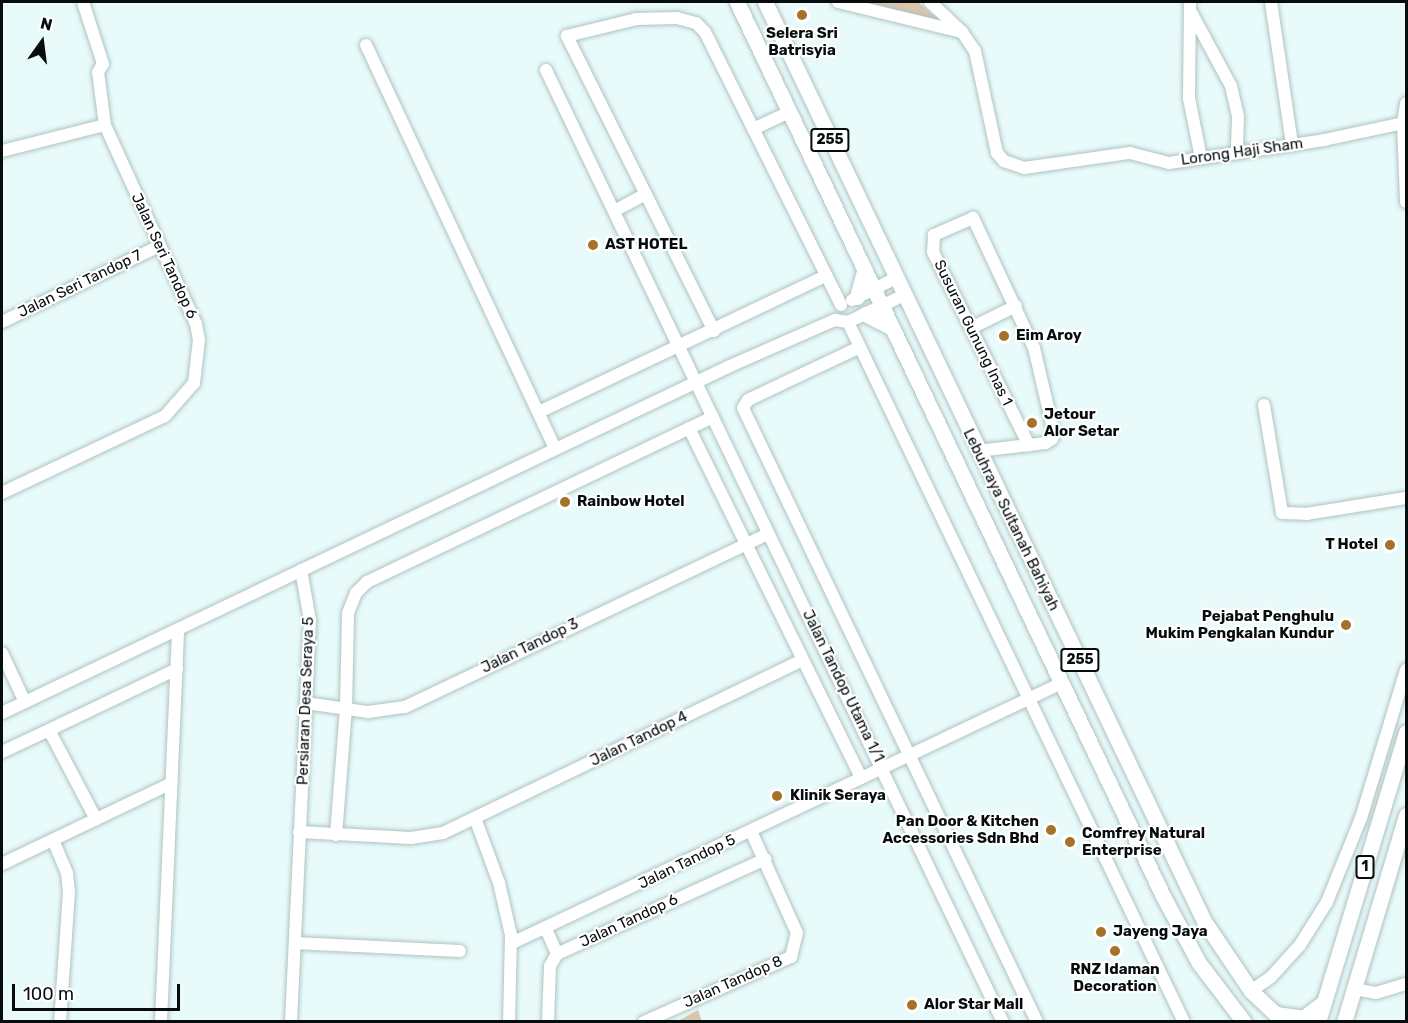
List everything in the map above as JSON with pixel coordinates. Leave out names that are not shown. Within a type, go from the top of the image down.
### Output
[{"type":"main road","name":"Lebuhraya Sultanah Bahiyah","points":[[737,2],[1168,906],[1203,970],[1244,1022]]},
{"type":"main road","name":"Lebuhraya Sultanah Bahiyah","points":[[765,2],[977,451],[1204,921],[1251,991],[1279,1017]]},
{"type":"main road","points":[[857,297],[864,271]]},
{"type":"main road","points":[[865,314],[885,321],[894,331]]},
{"type":"main road","name":"1","points":[[1318,1022],[1407,732]]},
{"type":"main road","name":"1","points":[[1344,1022],[1407,816]]},
{"type":"main road","points":[[1279,1017],[1303,1018],[1324,1002]]},
{"type":"street","name":"Jalan Seri Tandop 6","points":[[2,494],[143,429],[165,416],[189,393],[194,383],[200,340],[196,324],[105,125],[98,72],[103,64],[83,2]]},
{"type":"street","points":[[838,2],[962,32]]},
{"type":"street","name":"Lorong Haji Sham","points":[[930,2],[962,32],[975,51],[997,153],[1004,161],[1040,168],[1130,153],[1163,162],[1201,158],[1237,150],[1292,145],[1403,123]]},
{"type":"street","points":[[1271,2],[1292,145]]},
{"type":"street","points":[[1191,7],[1231,86],[1238,117],[1237,150]]},
{"type":"street","points":[[1191,7],[1189,98],[1201,158]]},
{"type":"street","points":[[714,331],[567,36],[636,19],[676,18],[696,23],[705,32],[841,305]]},
{"type":"street","points":[[366,45],[555,448]]},
{"type":"street","name":"Jalan Tandop Utama 1/1","points":[[546,70],[1004,1022]]},
{"type":"street","points":[[1407,103],[1403,123],[1407,202]]},
{"type":"street","points":[[753,129],[789,112]]},
{"type":"street","points":[[2,151],[105,125]]},
{"type":"street","points":[[614,211],[646,194]]},
{"type":"street","name":"Susuran Gunung Inas 1","points":[[973,218],[1034,348],[1054,432],[1049,442],[1029,445],[971,328],[933,252],[934,235],[973,218]]},
{"type":"street","name":"Jalan Seri Tandop 7","points":[[2,322],[159,246]]},
{"type":"street","points":[[539,412],[680,348],[826,276]]},
{"type":"street","points":[[835,320],[841,305],[896,278]]},
{"type":"street","points":[[2,713],[555,448],[835,320],[848,322],[904,295]]},
{"type":"street","points":[[971,328],[1016,306]]},
{"type":"street","points":[[848,322],[1184,1022]]},
{"type":"street","points":[[860,347],[750,399],[743,408],[1037,1022]]},
{"type":"street","points":[[1264,405],[1282,513],[1306,514],[1407,498]]},
{"type":"street","points":[[336,835],[346,709],[348,613],[350,601],[367,582],[713,417]]},
{"type":"street","points":[[689,428],[861,778]]},
{"type":"street","points":[[977,451],[1029,445]]},
{"type":"street","name":"Jalan Tandop 3","points":[[306,703],[346,709],[386,711],[405,707],[768,534]]},
{"type":"street","name":"Persiaran Desa Seraya 5","points":[[291,1022],[310,620],[301,570]]},
{"type":"street","points":[[161,1022],[178,630]]},
{"type":"street","points":[[3,659],[25,702]]},
{"type":"street","name":"Jalan Tandop 4","points":[[300,832],[428,837],[475,818],[803,660]]},
{"type":"street","points":[[2,752],[177,669]]},
{"type":"street","points":[[1251,991],[1271,977],[1300,945],[1327,902],[1361,818],[1407,670]]},
{"type":"street","name":"Jalan Tandop 5","points":[[512,943],[546,929],[1062,683]]},
{"type":"street","points":[[49,730],[96,819]]},
{"type":"street","points":[[2,864],[172,783]]},
{"type":"street","points":[[475,818],[502,891],[512,943],[509,1022]]},
{"type":"street","points":[[751,831],[765,859]]},
{"type":"street","points":[[53,840],[67,873],[69,891],[60,1022]]},
{"type":"street","name":"Jalan Tandop 6","points":[[557,954],[765,859]]},
{"type":"street","name":"Jalan Tandop 8","points":[[644,1022],[791,957],[797,933],[765,859]]},
{"type":"street","points":[[546,929],[557,954],[550,966],[548,1022]]},
{"type":"street","points":[[295,943],[460,951]]},
{"type":"street","points":[[1354,989],[1376,993],[1407,984]]},
{"type":"shaded area","points":[[855,2],[918,2],[937,19]]},
{"type":"shaded area","points":[[698,1010],[702,1021],[678,1021]]},
{"type":"place","name":"Selera Sri Batrisyia","points":[[802,15]]},
{"type":"place","name":"AST HOTEL","points":[[593,245]]},
{"type":"place","name":"Eim Aroy","points":[[1004,336]]},
{"type":"place","name":"Jetour Alor Setar","points":[[1032,423]]},
{"type":"place","name":"Rainbow Hotel","points":[[565,502]]},
{"type":"place","name":"T Hotel","points":[[1390,545]]},
{"type":"place","name":"Pejabat Penghulu Mukim Pengkalan Kundur","points":[[1346,625]]},
{"type":"place","name":"Klinik Seraya","points":[[777,796]]},
{"type":"place","name":"Pan Door & Kitchen Accessories Sdn Bhd","points":[[1051,830]]},
{"type":"place","name":"Comfrey Natural Enterprise","points":[[1070,842]]},
{"type":"place","name":"Jayeng Jaya","points":[[1101,932]]},
{"type":"place","name":"RNZ Idaman Decoration","points":[[1115,951]]},
{"type":"place","name":"Alor Star Mall","points":[[912,1005]]}]
